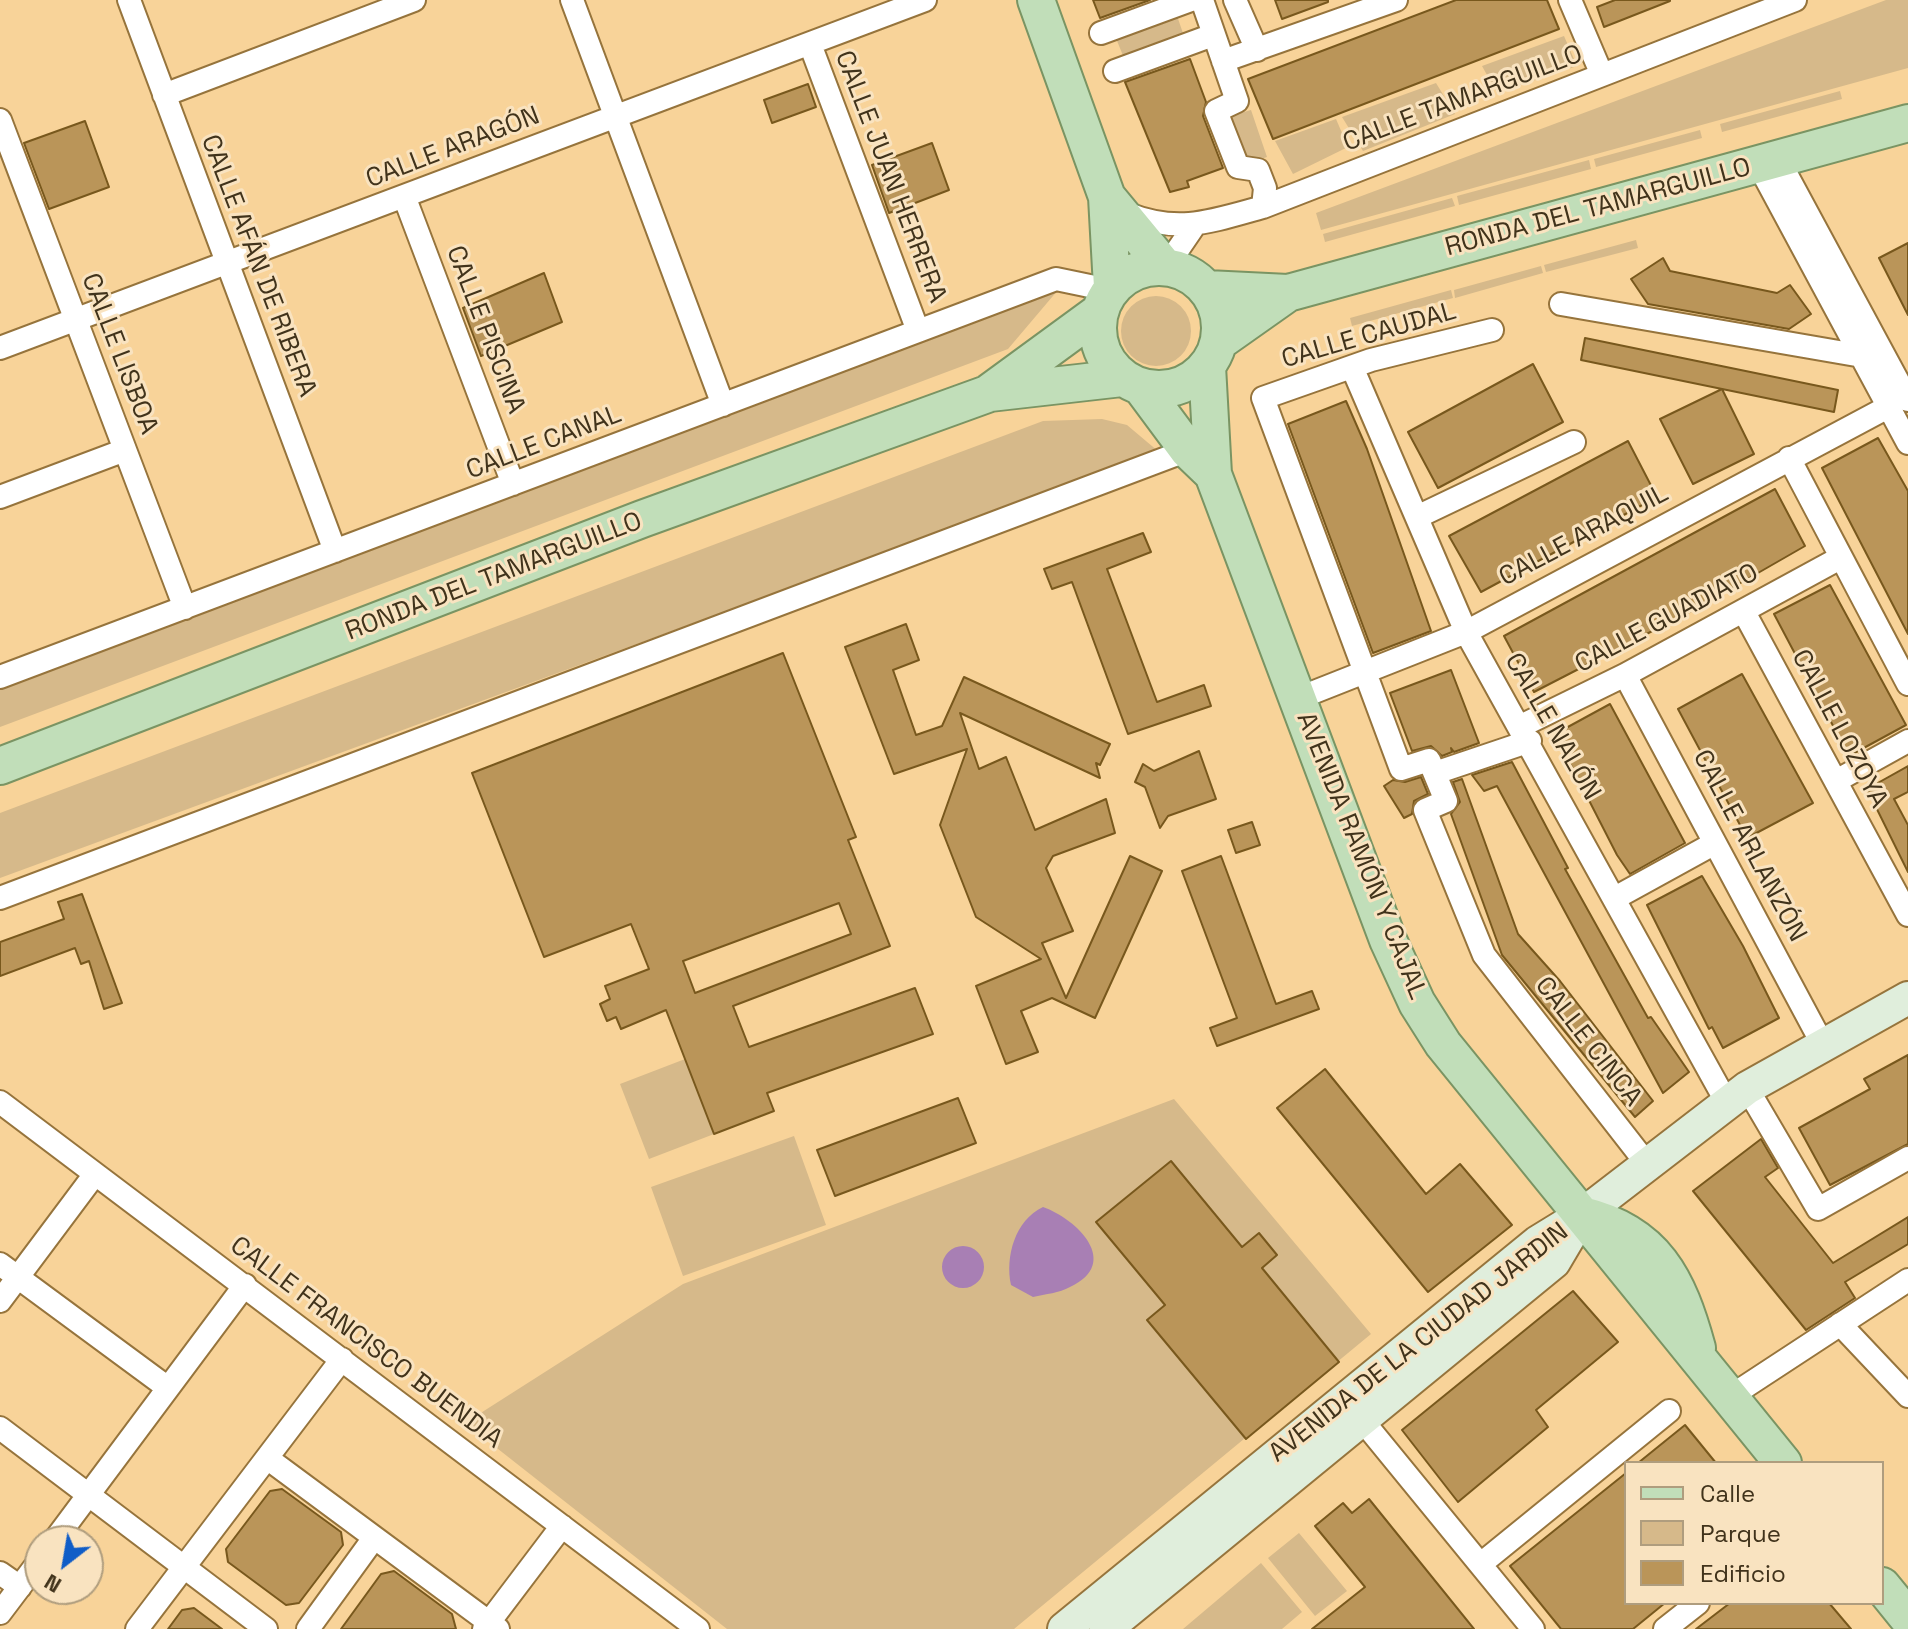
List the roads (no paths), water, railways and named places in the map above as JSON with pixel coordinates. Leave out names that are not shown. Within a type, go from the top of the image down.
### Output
[{"type":"main road","points":[[1036,0],[1112,204],[1165,266]]},
{"type":"main road","name":"RONDA DEL TAMARGUILLO","points":[[1207,289],[1288,293],[1908,123]]},
{"type":"main road","points":[[1112,204],[1106,297],[1097,337],[1105,360],[1132,383],[1201,462]]},
{"type":"main road","points":[[1106,297],[1135,271],[1165,266],[1187,274],[1207,289],[1216,305],[1214,354],[1201,462]]},
{"type":"main road","name":"RONDA DEL TAMARGUILLO","points":[[1214,354],[1288,293]]},
{"type":"main road","name":"RONDA DEL TAMARGUILLO","points":[[990,393],[1106,297]]},
{"type":"main road","points":[[1132,383],[1166,390],[1189,382],[1214,354]]},
{"type":"main road","name":"RONDA DEL TAMARGUILLO","points":[[0,766],[642,519],[990,393],[1132,383]]},
{"type":"main road","name":"AVENIDA RAMÓN Y CAJAL","points":[[1201,462],[1299,698],[1388,940],[1417,1003],[1443,1044],[1781,1461]]},
{"type":"main road","points":[[1582,1215],[1737,1095],[1908,998]]},
{"type":"main road","name":"AVENIDA DE LA CIUDAD JARDIN","points":[[1106,1629],[1554,1262],[1582,1215]]},
{"type":"main road","name":"AVENIDA DE LA CIUDAD JARDIN","points":[[1064,1629],[1538,1242],[1582,1215]]},
{"type":"street","name":"CALLE AFÁN DE RIBERA","points":[[129,0],[335,551]]},
{"type":"street","points":[[164,95],[414,0]]},
{"type":"street","points":[[572,0],[723,405]]},
{"type":"street","name":"CALLE ARAGÓN","points":[[0,348],[925,0]]},
{"type":"street","points":[[1101,33],[1191,0]]},
{"type":"street","points":[[1202,0],[1237,101],[1216,111],[1238,167],[1258,170],[1265,188],[1263,207]]},
{"type":"street","points":[[1235,0],[1257,50]]},
{"type":"street","points":[[1223,61],[1396,0]]},
{"type":"street","points":[[1570,0],[1602,75]]},
{"type":"street","name":"CALLE TAMARGUILLO","points":[[1112,204],[1155,225],[1194,226],[1263,207],[1795,0]]},
{"type":"street","points":[[1115,71],[1213,35]]},
{"type":"street","name":"CALLE JUAN HERRERA","points":[[810,44],[918,331]]},
{"type":"street","name":"CALLE LISBOA","points":[[0,120],[6,150],[76,320],[185,608]]},
{"type":"street","points":[[1768,161],[1862,356],[1898,403]]},
{"type":"street","points":[[1768,161],[1898,403],[1907,439]]},
{"type":"street","name":"CALLE PISCINA","points":[[404,196],[513,484]]},
{"type":"street","points":[[1165,266],[1194,226]]},
{"type":"street","name":"CALLE CANAL","points":[[0,677],[1056,279],[1106,297]]},
{"type":"street","points":[[1561,304],[1862,356]]},
{"type":"street","name":"CALLE CAUDAL","points":[[1364,671],[1263,398],[1352,367],[1492,330]]},
{"type":"street","name":"CALLE NALÓN","points":[[1352,367],[1466,632],[1615,898],[1737,1095],[1818,1209],[1908,1158]]},
{"type":"street","name":"CALLE ARAQUIL","points":[[1299,698],[1466,632],[1789,458],[1898,403]]},
{"type":"street","points":[[1417,517],[1574,442]]},
{"type":"street","points":[[0,497],[125,450]]},
{"type":"street","points":[[1789,458],[1908,684]]},
{"type":"street","points":[[0,898],[1201,462]]},
{"type":"street","name":"CALLE GUADIATO","points":[[1435,773],[1524,734],[1840,558]]},
{"type":"street","name":"CALLE LOZOYA","points":[[1744,612],[1908,915]]},
{"type":"street","points":[[1364,671],[1401,769],[1429,760],[1435,773]]},
{"type":"street","name":"CALLE ARLANZÓN","points":[[1625,675],[1823,1045]]},
{"type":"street","points":[[1836,781],[1908,741]]},
{"type":"street","name":"CALLE CINCA","points":[[1435,773],[1446,801],[1425,810],[1484,955],[1647,1164]]},
{"type":"street","points":[[1615,898],[1715,843]]},
{"type":"street","name":"CALLE FRANCISCO BUENDIA","points":[[0,1102],[698,1629]]},
{"type":"street","points":[[0,1301],[95,1174]]},
{"type":"street","points":[[0,1264],[168,1388]]},
{"type":"street","points":[[1731,1396],[1908,1280]]},
{"type":"street","points":[[66,1525],[245,1285]]},
{"type":"street","points":[[1840,1324],[1908,1396]]},
{"type":"street","points":[[137,1629],[342,1359]]},
{"type":"street","points":[[1482,1563],[1669,1411]]},
{"type":"street","points":[[1362,1420],[1533,1629]]},
{"type":"street","points":[[0,1428],[266,1629]]},
{"type":"street","points":[[267,1458],[490,1627],[562,1526]]},
{"type":"street","points":[[308,1629],[374,1538]]},
{"type":"street","points":[[0,1573],[20,1587]]},
{"type":"street","points":[[0,1613],[24,1582]]},
{"type":"street","points":[[1665,1629],[1695,1605]]}]
